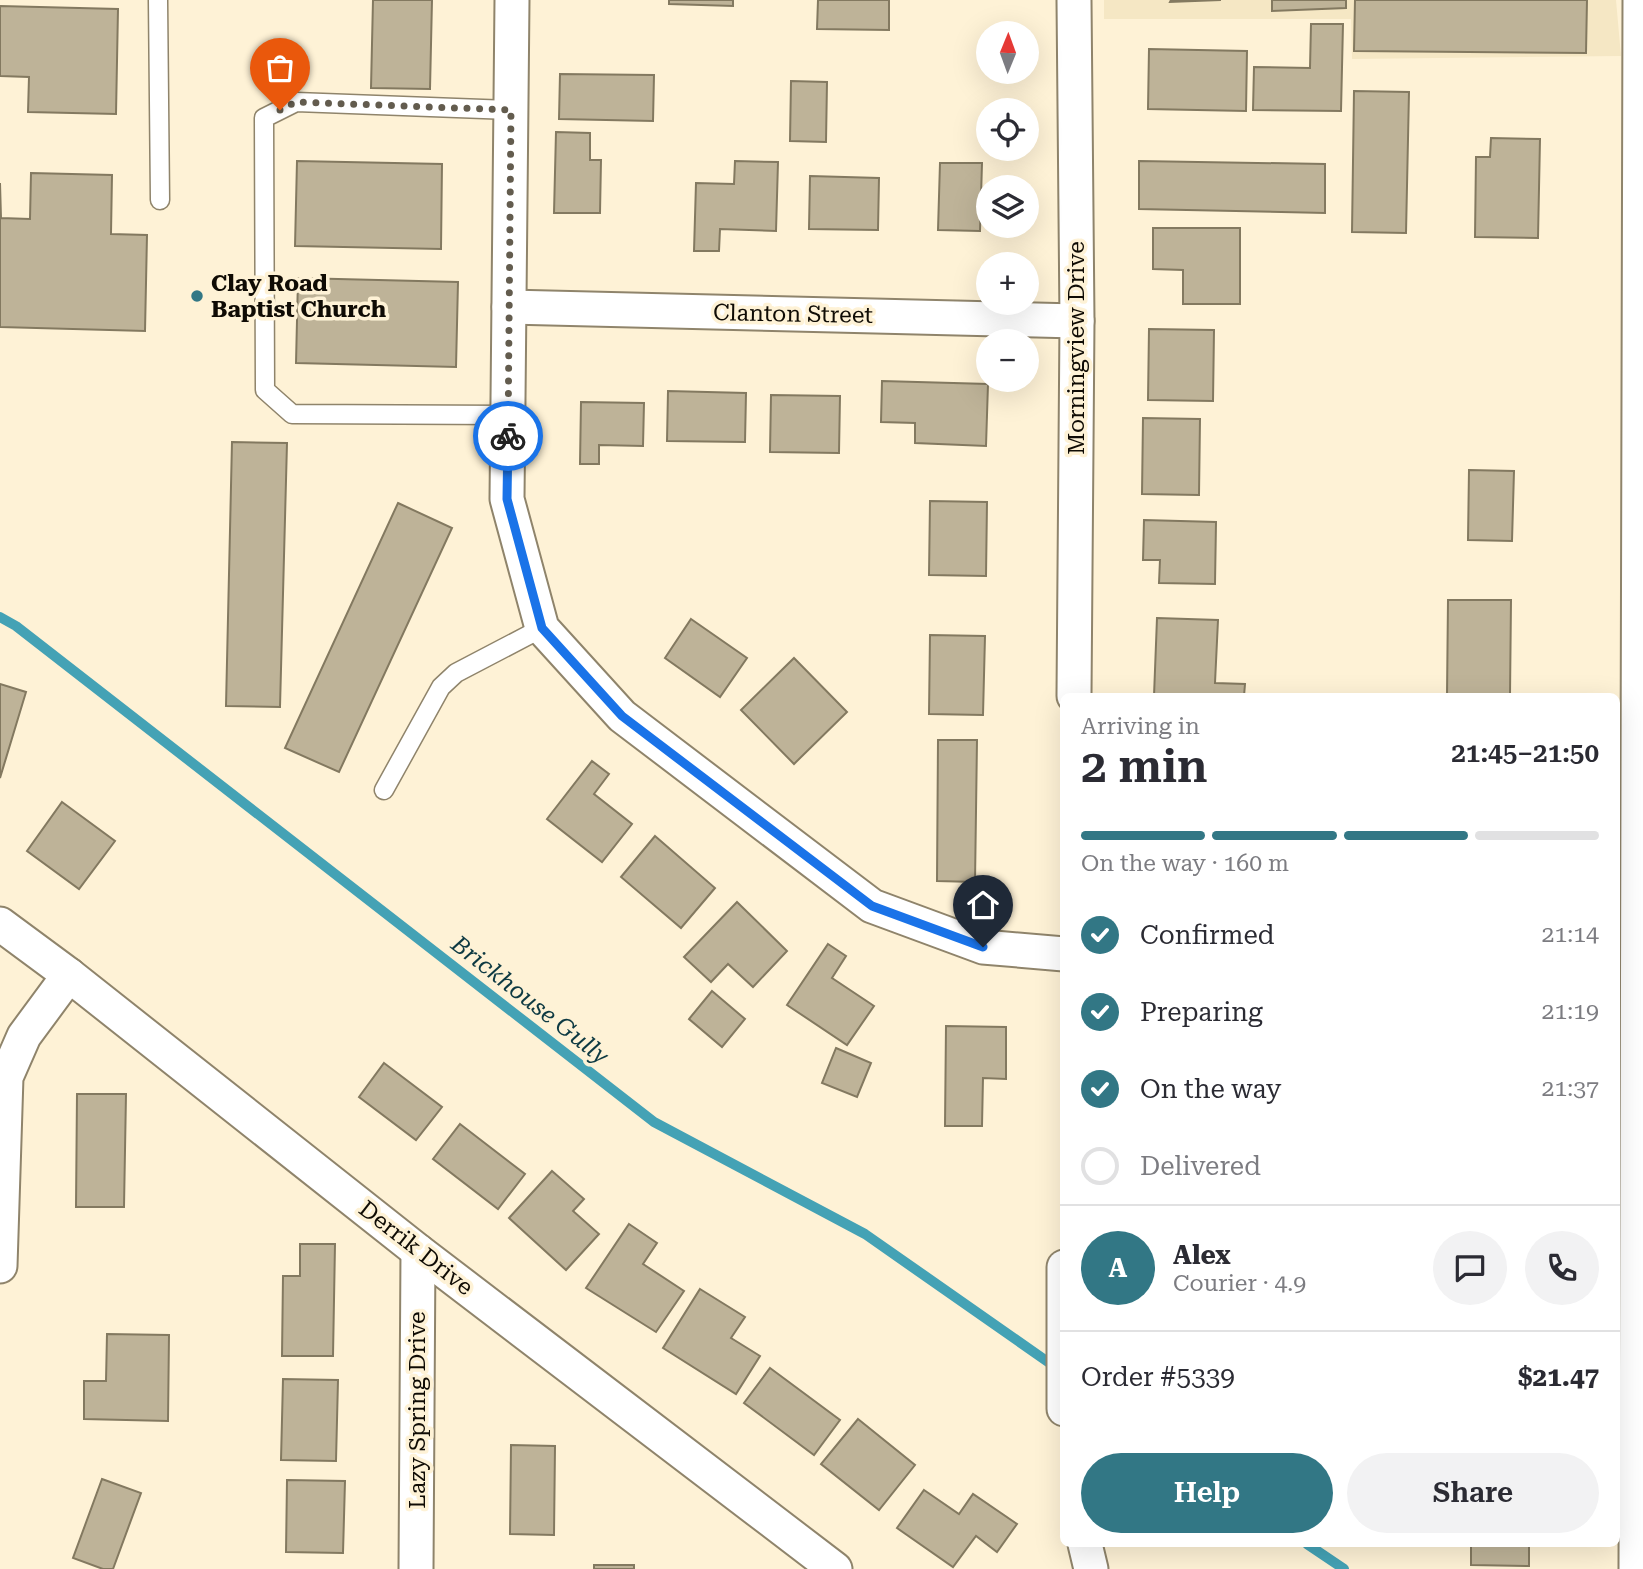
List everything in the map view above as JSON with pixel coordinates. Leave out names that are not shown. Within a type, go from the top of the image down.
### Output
[{"type":"street","points":[[512,0],[507,499],[542,628],[622,716],[872,906],[983,947],[1060,954]]},
{"type":"street","name":"Morningview Drive","points":[[1074,0],[1077,321],[1074,693]]},
{"type":"street","points":[[1639,1553],[1640,0]]},
{"type":"street","name":"Clanton Street","points":[[509,307],[1077,321]]},
{"type":"street","name":"Derrik Drive","points":[[0,924],[69,975],[418,1251],[835,1569]]},
{"type":"street","points":[[0,1266],[6,1077],[24,1036],[69,975]]},
{"type":"street","name":"Lazy Spring Drive","points":[[416,1569],[418,1251]]},
{"type":"street","points":[[1086,1547],[1090,1569]]},
{"type":"lane","points":[[158,0],[160,200]]},
{"type":"lane","points":[[508,415],[292,414],[265,390],[264,118],[296,102],[511,110]]},
{"type":"lane","points":[[384,790],[441,687],[456,673],[542,628]]},
{"type":"shaded area","points":[[1104,0],[1616,0],[1621,56],[1352,59],[1351,19],[1104,19]]},
{"type":"building","points":[[373,0],[432,0],[430,89],[371,88]]},
{"type":"building","points":[[669,0],[733,0],[733,6],[669,4]]},
{"type":"building","points":[[818,0],[889,0],[889,30],[817,29]]},
{"type":"building","points":[[1171,0],[1221,0],[1170,2]]},
{"type":"building","points":[[1272,0],[1346,0],[1346,8],[1272,11]]},
{"type":"building","points":[[1355,0],[1587,0],[1586,53],[1354,51]]},
{"type":"building","points":[[0,6],[118,9],[116,114],[28,112],[29,77],[0,76]]},
{"type":"building","points":[[1311,24],[1343,24],[1341,111],[1253,110],[1254,67],[1310,68]]},
{"type":"building","points":[[1149,49],[1247,51],[1246,111],[1148,109]]},
{"type":"building","points":[[560,74],[654,75],[653,121],[559,119]]},
{"type":"building","points":[[791,81],[827,82],[826,142],[790,141]]},
{"type":"building","points":[[1354,91],[1409,92],[1406,233],[1352,232]]},
{"type":"building","points":[[556,132],[590,133],[590,160],[601,160],[600,213],[554,213]]},
{"type":"building","points":[[1491,138],[1540,139],[1538,238],[1475,237],[1476,157],[1490,157]]},
{"type":"building","points":[[297,161],[442,164],[441,249],[295,246]]},
{"type":"building","points":[[735,161],[778,162],[776,231],[720,229],[719,251],[694,251],[696,183],[734,184]]},
{"type":"building","points":[[1139,161],[1325,164],[1325,213],[1139,209]]},
{"type":"building","points":[[940,163],[982,163],[982,175],[976,175],[976,231],[938,230]]},
{"type":"building","points":[[31,173],[112,175],[111,234],[147,235],[145,331],[0,327],[0,183],[1,218],[30,219]]},
{"type":"building","points":[[810,176],[879,178],[878,230],[809,229]]},
{"type":"building","points":[[1153,228],[1240,228],[1240,304],[1183,304],[1183,270],[1153,269]]},
{"type":"building","points":[[298,278],[458,282],[456,367],[296,363]]},
{"type":"building","points":[[1149,329],[1214,330],[1213,401],[1148,400]]},
{"type":"building","points":[[882,381],[976,384],[976,392],[988,392],[986,446],[915,443],[915,423],[881,422]]},
{"type":"building","points":[[668,391],[746,393],[745,442],[667,441]]},
{"type":"building","points":[[771,395],[840,396],[839,453],[770,452]]},
{"type":"building","points":[[581,402],[644,403],[643,446],[599,445],[599,464],[580,464]]},
{"type":"building","points":[[1143,418],[1200,419],[1199,495],[1142,494]]},
{"type":"building","points":[[232,442],[287,443],[280,707],[226,706]]},
{"type":"building","points":[[1469,470],[1514,471],[1512,541],[1468,540]]},
{"type":"building","points":[[930,501],[987,502],[986,576],[929,575]]},
{"type":"building","points":[[398,503],[452,528],[339,772],[285,748]]},
{"type":"building","points":[[1144,520],[1216,522],[1215,584],[1159,583],[1160,560],[1143,560]]},
{"type":"building","points":[[1448,600],[1511,600],[1510,693],[1447,693]]},
{"type":"building","points":[[1157,618],[1218,620],[1215,683],[1245,684],[1244,693],[1154,693]]},
{"type":"building","points":[[691,619],[747,658],[720,697],[665,658]]},
{"type":"building","points":[[930,635],[985,636],[983,715],[929,714]]},
{"type":"building","points":[[794,658],[847,712],[794,764],[741,710]]},
{"type":"building","points":[[0,684],[26,692],[0,778]]},
{"type":"building","points":[[938,740],[977,740],[975,882],[937,881]]},
{"type":"building","points":[[592,761],[609,774],[594,794],[632,824],[602,862],[547,819]]},
{"type":"building","points":[[62,802],[115,841],[79,889],[27,851]]},
{"type":"building","points":[[655,836],[715,888],[681,928],[621,877]]},
{"type":"building","points":[[737,902],[787,951],[753,987],[728,964],[711,982],[684,957]]},
{"type":"building","points":[[828,944],[846,956],[832,978],[874,1006],[847,1045],[787,1005]]},
{"type":"building","points":[[712,991],[745,1019],[722,1047],[689,1019]]},
{"type":"building","points":[[946,1026],[1006,1027],[1006,1079],[983,1078],[982,1126],[945,1126]]},
{"type":"building","points":[[836,1048],[871,1063],[857,1097],[822,1083]]},
{"type":"building","points":[[384,1063],[442,1107],[416,1140],[359,1097]]},
{"type":"building","points":[[77,1094],[126,1094],[124,1207],[76,1207]]},
{"type":"building","points":[[460,1124],[525,1174],[498,1209],[433,1159]]},
{"type":"building","points":[[552,1171],[584,1199],[573,1211],[599,1234],[566,1270],[509,1218]]},
{"type":"building","points":[[629,1224],[657,1243],[643,1264],[684,1291],[656,1332],[586,1288]]},
{"type":"building","points":[[300,1244],[335,1244],[333,1356],[282,1356],[283,1276],[300,1276]]},
{"type":"building","points":[[700,1289],[745,1317],[731,1338],[760,1356],[736,1394],[663,1348]]},
{"type":"building","points":[[107,1334],[169,1335],[168,1421],[84,1419],[84,1381],[106,1381]]},
{"type":"building","points":[[770,1368],[840,1420],[814,1455],[744,1403]]},
{"type":"building","points":[[283,1379],[338,1380],[336,1461],[281,1460]]},
{"type":"building","points":[[858,1419],[915,1465],[879,1510],[821,1464]]},
{"type":"building","points":[[511,1445],[555,1446],[554,1535],[510,1534]]},
{"type":"building","points":[[102,1479],[141,1493],[113,1569],[103,1569],[73,1558]]},
{"type":"building","points":[[287,1480],[345,1481],[343,1553],[286,1552]]},
{"type":"building","points":[[924,1490],[959,1514],[973,1494],[1017,1524],[997,1552],[976,1536],[953,1567],[897,1528]]},
{"type":"building","points":[[1471,1547],[1529,1547],[1529,1566],[1471,1565]]},
{"type":"building","points":[[594,1565],[634,1565],[634,1569],[594,1569]]},
{"type":"waterway","name":"Brickhouse Gully","points":[[0,617],[16,626],[654,1122],[865,1234],[1058,1369]]},
{"type":"waterway","name":"Brickhouse Gully","points":[[1311,1547],[1344,1569]]},
{"type":"way so far","points":[[280,110],[296,102],[511,110],[508,436]]},
{"type":"place","name":"Clay Road Baptist Church","points":[[197,296]]},
{"type":"route","points":[[508,436],[507,499],[542,628],[622,716],[872,906],[983,947]]}]
